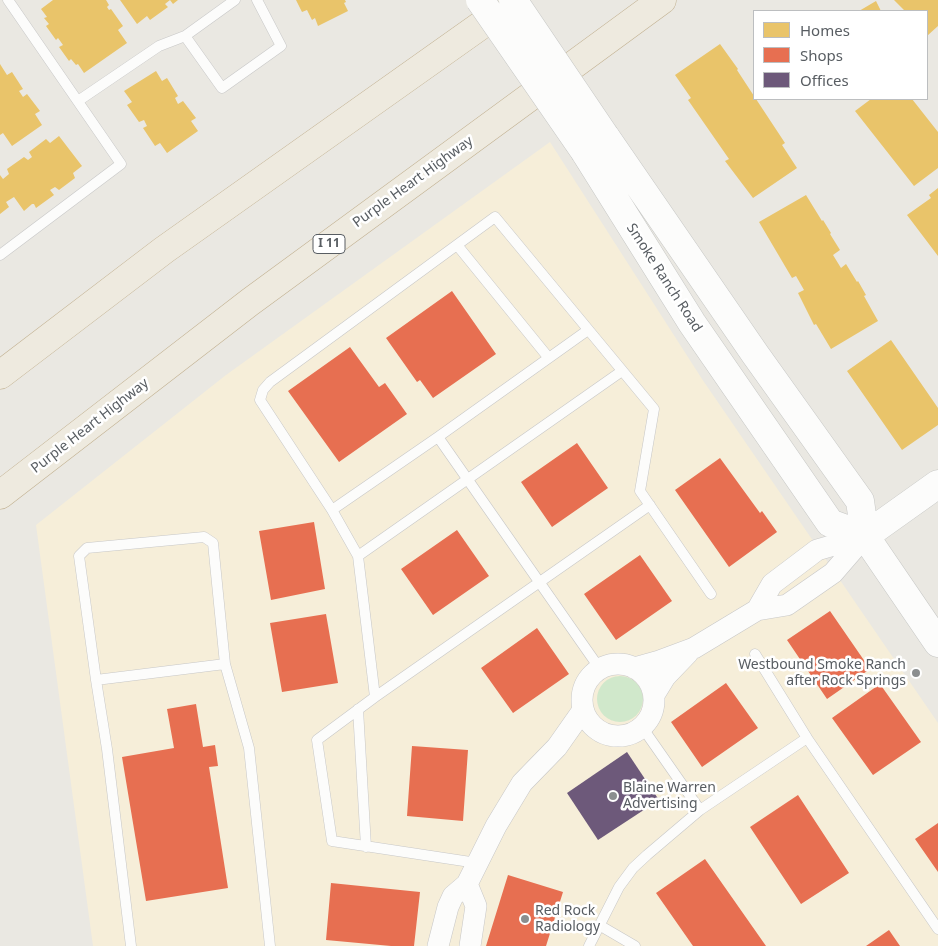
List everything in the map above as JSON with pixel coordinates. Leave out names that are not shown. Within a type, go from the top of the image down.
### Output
[{"type":"highway","points":[[440,54],[489,0]]},
{"type":"highway","points":[[0,376],[164,250],[515,0]]},
{"type":"highway","name":"Purple Heart Highway","points":[[0,495],[250,302],[662,0]]},
{"type":"main road","name":"Smoke Ranch Road","points":[[480,0],[595,144],[755,354],[860,501],[865,536],[938,643]]},
{"type":"main road","name":"Smoke Ranch Road","points":[[515,0],[692,323],[830,523],[865,536]]},
{"type":"main road","points":[[865,536],[938,484]]},
{"type":"street","points":[[634,668],[694,648],[757,610],[772,584],[817,550],[865,536]]},
{"type":"street","points":[[654,695],[647,679],[634,668],[611,665],[600,669],[591,676],[585,686],[582,698],[584,710],[589,721],[597,730],[608,735],[620,736],[632,733],[642,727],[651,712],[654,695],[665,677],[694,648]]},
{"type":"street","points":[[438,946],[448,907],[453,896],[467,884],[496,826],[522,783],[557,747],[584,710]]},
{"type":"street","points":[[557,747],[597,730]]},
{"type":"street","points":[[467,884],[476,906],[470,946]]},
{"type":"lane","points":[[0,255],[121,164],[8,0]]},
{"type":"lane","points":[[78,101],[159,46],[185,36],[235,0]]},
{"type":"lane","points":[[185,36],[222,88],[281,46],[257,0]]},
{"type":"lane","points":[[375,697],[358,556],[332,510],[260,400],[263,390],[270,382],[495,217],[654,409],[640,491],[711,594]]},
{"type":"lane","points":[[457,245],[548,357]]},
{"type":"lane","points":[[332,510],[588,330]]},
{"type":"lane","points":[[358,556],[622,371]]},
{"type":"lane","points":[[438,437],[600,669]]},
{"type":"lane","points":[[477,863],[366,848],[332,841],[317,740],[375,697],[650,505]]},
{"type":"lane","points":[[131,946],[107,749],[79,556],[87,548],[204,538],[213,543],[225,664],[249,748],[270,946]]},
{"type":"lane","points":[[756,654],[807,738],[938,929]]},
{"type":"lane","points":[[96,680],[225,664]]},
{"type":"lane","points":[[358,709],[366,848]]},
{"type":"lane","points":[[642,727],[700,810]]},
{"type":"lane","points":[[589,946],[619,887],[634,868],[700,810],[807,738]]},
{"type":"lane","points":[[599,925],[635,946]]},
{"type":"shaded area","points":[[550,142],[702,379],[938,723],[938,946],[93,946],[36,525],[226,375]]},
{"type":"green space","points":[[625,676],[637,682],[642,690],[642,708],[637,716],[629,721],[615,722],[603,716],[598,708],[597,694],[603,682],[611,677]]},
{"type":"building: Homes","points":[[53,0],[106,0],[109,5],[107,7],[109,10],[111,9],[123,26],[118,30],[127,43],[84,73],[78,64],[76,65],[71,59],[69,61],[59,47],[63,45],[58,38],[56,40],[46,26],[49,24],[44,18],[47,17],[41,9]]},
{"type":"building: Homes","points":[[120,0],[170,0],[165,4],[168,7],[150,20],[147,16],[137,24]]},
{"type":"building: Homes","points":[[170,0],[178,0],[173,4]]},
{"type":"building: Homes","points":[[296,0],[345,0],[346,2],[344,3],[348,11],[318,26],[315,18],[312,20],[307,10],[302,12]]},
{"type":"building: Homes","points":[[894,0],[938,0],[938,26],[928,35],[928,10],[904,10]]},
{"type":"building: Homes","points":[[876,1],[880,10],[861,10]]},
{"type":"building: Homes","points":[[720,44],[738,69],[753,94],[753,100],[757,100],[785,143],[782,145],[797,168],[753,198],[725,161],[729,159],[688,100],[691,98],[675,75]]},
{"type":"building: Homes","points":[[0,64],[7,75],[12,72],[23,89],[19,91],[23,97],[27,94],[40,111],[35,114],[42,125],[12,146],[3,133],[0,135]]},
{"type":"building: Homes","points":[[156,71],[162,81],[167,78],[178,96],[175,98],[178,104],[183,101],[196,118],[191,121],[198,131],[167,153],[160,143],[155,146],[143,128],[147,126],[144,120],[139,122],[127,105],[132,102],[124,91]]},
{"type":"building: Homes","points":[[870,100],[913,100],[938,132],[938,168],[914,186],[855,111]]},
{"type":"building: Homes","points":[[59,136],[82,166],[73,173],[75,178],[59,190],[55,187],[50,190],[54,195],[36,208],[32,204],[24,211],[14,197],[6,202],[9,207],[0,214],[0,175],[3,179],[9,174],[7,169],[24,157],[28,160],[32,157],[29,152],[46,139],[50,143]]},
{"type":"building: Homes","points":[[938,188],[938,256],[907,215],[931,198],[929,195]]},
{"type":"building: Homes","points":[[806,195],[840,250],[833,255],[841,268],[846,264],[858,281],[878,321],[831,349],[816,324],[814,325],[798,293],[804,290],[796,276],[792,278],[759,222]]},
{"type":"building: Homes","points":[[891,340],[938,408],[938,425],[902,450],[847,371]]},
{"type":"building: Shops","points":[[452,291],[496,354],[433,398],[420,380],[417,382],[386,338]]},
{"type":"building: Shops","points":[[350,347],[379,387],[385,383],[407,414],[339,462],[288,391]]},
{"type":"building: Shops","points":[[577,443],[608,488],[552,527],[521,482]]},
{"type":"building: Shops","points":[[720,458],[760,513],[762,511],[777,532],[729,567],[675,490]]},
{"type":"building: Shops","points":[[314,522],[325,589],[271,600],[259,531]]},
{"type":"building: Shops","points":[[457,530],[489,576],[433,615],[401,569]]},
{"type":"building: Shops","points":[[640,555],[672,601],[616,640],[584,594]]},
{"type":"building: Shops","points":[[830,611],[870,669],[827,699],[787,640]]},
{"type":"building: Shops","points":[[326,614],[338,683],[282,692],[270,623]]},
{"type":"building: Shops","points":[[537,628],[569,674],[513,713],[481,668]]},
{"type":"building: Shops","points":[[726,683],[758,728],[702,767],[671,722]]},
{"type":"building: Shops","points":[[880,684],[921,742],[873,775],[832,718]]},
{"type":"building: Shops","points":[[196,704],[203,747],[215,745],[218,766],[209,767],[228,888],[146,901],[122,757],[174,748],[167,709]]},
{"type":"building: Shops","points":[[412,746],[468,750],[463,821],[407,816]]},
{"type":"building: Shops","points":[[798,795],[849,873],[801,904],[750,827]]},
{"type":"building: Shops","points":[[938,823],[938,872],[915,839]]},
{"type":"building: Shops","points":[[705,859],[766,946],[693,946],[656,893]]},
{"type":"building: Shops","name":"Red Rock Radiology","points":[[508,875],[563,892],[546,946],[486,946]]},
{"type":"building: Shops","points":[[331,883],[420,892],[414,946],[391,946],[326,940]]},
{"type":"building: Shops","points":[[889,930],[900,946],[866,946]]},
{"type":"building: Offices","name":"Blaine Warren Advertising","points":[[627,752],[659,800],[598,840],[567,793]]},
{"type":"place","name":"Westbound Smoke Ranch after Rock Springs","points":[[916,673]]},
{"type":"place","name":"Blaine Warren Advertising","points":[[613,796]]},
{"type":"place","name":"Red Rock Radiology","points":[[525,919]]}]
